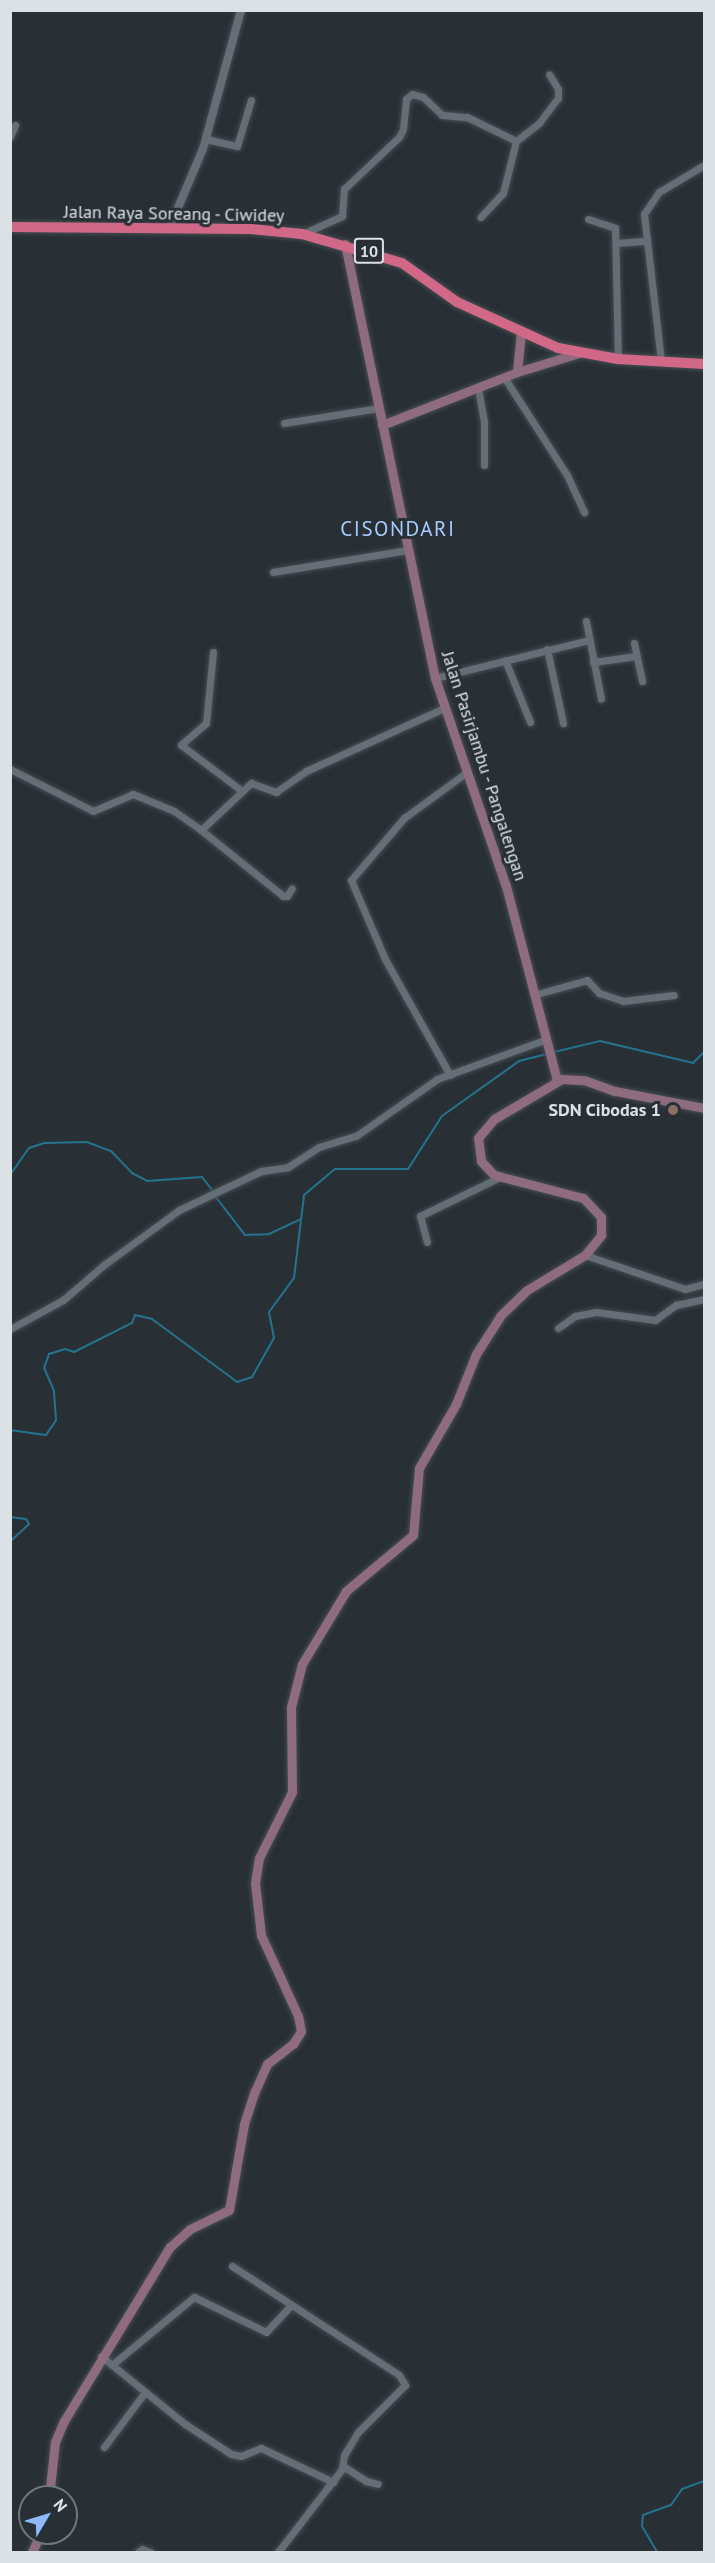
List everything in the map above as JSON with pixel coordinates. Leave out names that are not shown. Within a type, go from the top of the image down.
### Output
[{"type":"highway","name":"Jalan Raya Soreang - Ciwidey","points":[[10,227],[251,229],[302,234],[345,244],[402,263],[419,272],[444,294],[521,332],[579,353],[618,359],[705,363]]},
{"type":"main road","name":"Jalan Pasirjambu - Pangalengan","points":[[345,244],[435,678],[506,886],[537,994],[551,1064],[557,1080]]},
{"type":"main road","points":[[517,372],[521,332]]},
{"type":"main road","points":[[382,425],[517,372],[579,353]]},
{"type":"main road","points":[[51,2485],[58,2433],[101,2355],[176,2241],[190,2229],[229,2210],[244,2124],[255,2091],[267,2064],[293,2044],[301,2031],[298,2016],[261,1935],[255,1883],[259,1858],[292,1792],[291,1707],[302,1664],[346,1591],[413,1535],[419,1468],[456,1404],[476,1354],[501,1316],[527,1290],[595,1247],[603,1225],[590,1203],[574,1195],[498,1178],[481,1161],[477,1150],[484,1128],[557,1080],[584,1080],[615,1091],[705,1108]]},
{"type":"street","points":[[169,229],[206,139],[241,10]]},
{"type":"street","points":[[481,217],[503,193],[516,141],[539,123],[558,99],[558,89],[549,74]]},
{"type":"street","points":[[302,234],[342,216],[344,189],[375,162],[403,129],[403,107],[409,95],[423,97],[442,115],[467,117],[516,141]]},
{"type":"street","points":[[206,139],[237,146],[251,100]]},
{"type":"street","points":[[10,137],[15,125]]},
{"type":"street","points":[[661,361],[644,214],[650,202],[659,192],[705,165]]},
{"type":"street","points":[[588,219],[613,225],[616,243],[618,359]]},
{"type":"street","points":[[616,243],[647,241]]},
{"type":"street","points":[[504,377],[567,475],[584,512]]},
{"type":"street","points":[[478,388],[484,421],[484,465]]},
{"type":"street","points":[[285,423],[379,408]]},
{"type":"street","points":[[273,572],[407,550]]},
{"type":"street","points":[[586,621],[602,699]]},
{"type":"street","points":[[435,678],[590,640]]},
{"type":"street","points":[[634,643],[642,681]]},
{"type":"street","points":[[547,649],[563,723]]},
{"type":"street","points":[[213,652],[206,723],[181,745],[242,791]]},
{"type":"street","points":[[593,662],[637,656]]},
{"type":"street","points":[[505,660],[530,722]]},
{"type":"street","points":[[201,830],[255,781],[276,792],[306,771],[444,708]]},
{"type":"street","points":[[10,769],[93,811],[133,794],[174,811],[283,896],[287,896],[292,888]]},
{"type":"street","points":[[450,1076],[385,959],[351,880],[404,818],[467,772]]},
{"type":"street","points":[[537,994],[587,980],[599,993],[624,1001],[674,995]]},
{"type":"street","points":[[10,1329],[63,1300],[105,1264],[179,1210],[261,1171],[288,1167],[314,1149],[352,1137],[422,1086],[548,1041]]},
{"type":"street","points":[[427,1242],[420,1216],[498,1178]]},
{"type":"street","points":[[585,1255],[685,1289],[705,1284]]},
{"type":"street","points":[[558,1328],[575,1316],[596,1312],[655,1320],[676,1305],[705,1299]]},
{"type":"street","points":[[232,2266],[289,2307],[399,2375],[405,2383],[399,2393],[354,2438],[344,2455],[343,2466],[333,2482],[278,2553]]},
{"type":"street","points":[[113,2364],[194,2297],[266,2332],[289,2307]]},
{"type":"street","points":[[101,2355],[145,2392],[231,2454],[241,2456],[261,2448],[333,2482]]},
{"type":"street","points":[[104,2447],[145,2392]]},
{"type":"street","points":[[343,2466],[366,2481],[378,2484]]},
{"type":"street","points":[[138,2553],[142,2549],[150,2553]]},
{"type":"waterway","points":[[554,1052],[600,1041],[693,1063],[704,1052]]},
{"type":"waterway","points":[[10,1430],[46,1435],[56,1420],[54,1391],[44,1368],[49,1354],[65,1349],[74,1352],[132,1323],[135,1315],[152,1319],[237,1382],[252,1377],[274,1338],[269,1312],[294,1278],[304,1195],[335,1169],[408,1169],[442,1116],[519,1061],[548,1054]]},
{"type":"waterway","points":[[10,1175],[29,1148],[44,1143],[87,1142],[111,1151],[132,1173],[147,1181],[202,1177],[213,1191]]},
{"type":"waterway","points":[[215,1196],[245,1235],[269,1234],[301,1219]]},
{"type":"waterway","points":[[10,1517],[26,1519],[29,1524],[10,1542]]},
{"type":"waterway","points":[[657,2552],[642,2526],[643,2515],[671,2505],[682,2489],[704,2481]]},
{"type":"place","name":"SDN Cibodas 1","points":[[673,1110]]},
{"type":"district","name":"CISONDARI","points":[[398,529]]}]
